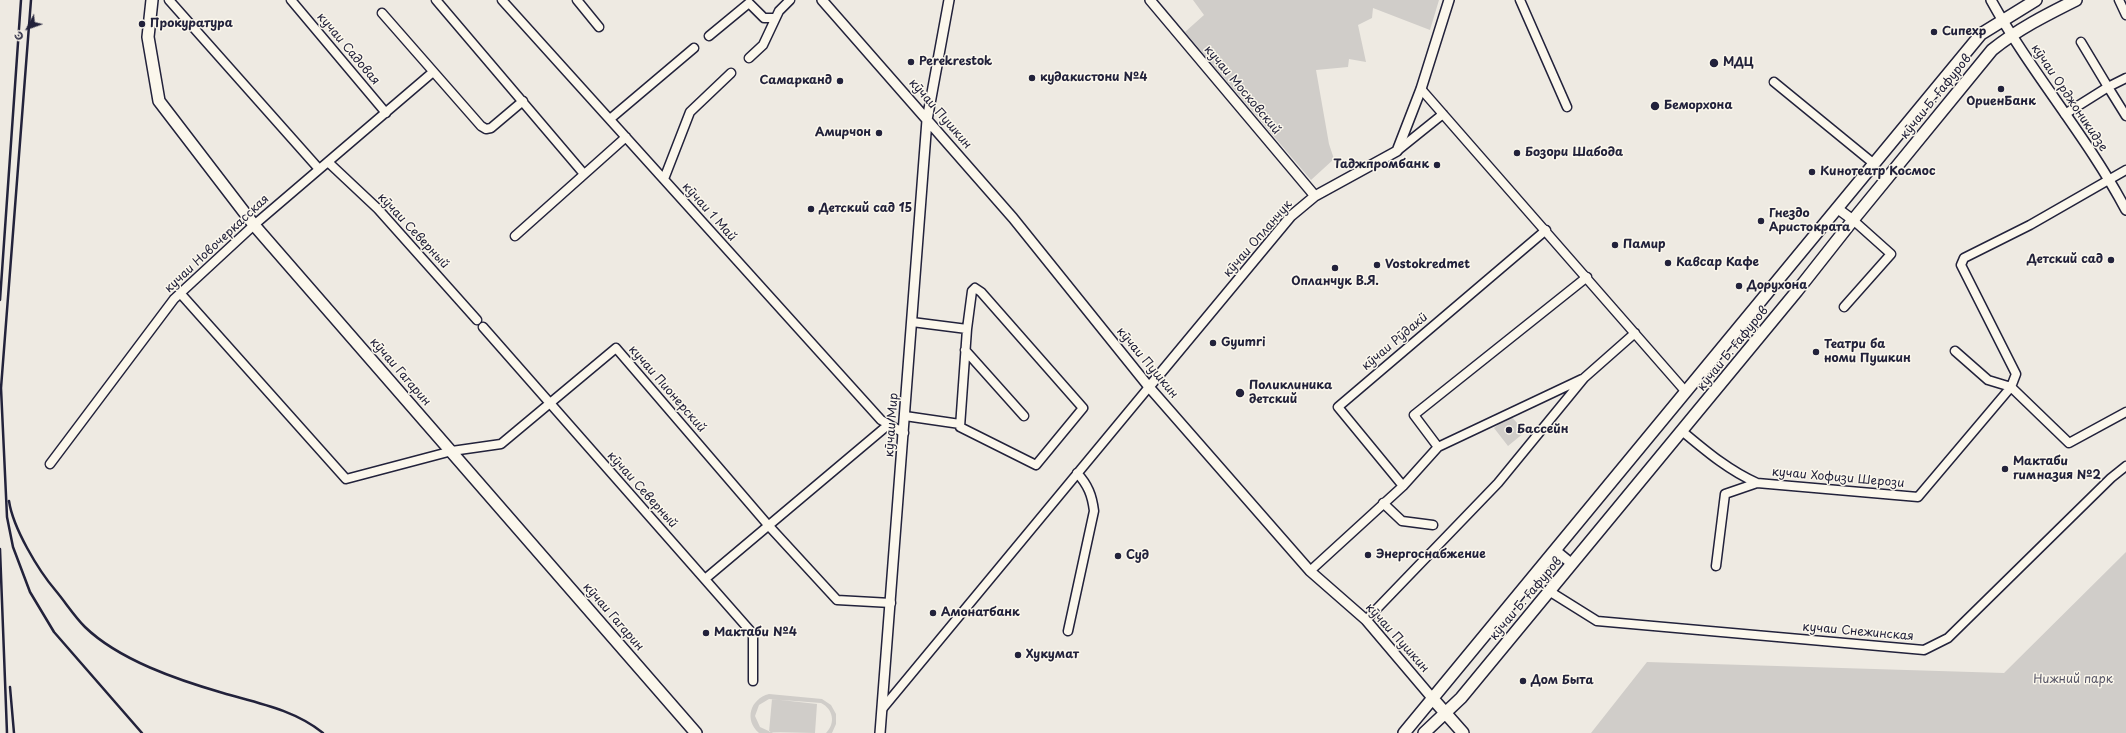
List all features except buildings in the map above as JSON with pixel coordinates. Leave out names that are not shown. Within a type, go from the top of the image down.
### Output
[{"type":"main road","name":"кӯчаи Гагарин","points":[[152,0],[148,37],[159,101],[254,225],[696,733]]},
{"type":"main road","name":"кӯчаи Б. Ғафуров","points":[[1404,733],[1981,34],[2036,0]]},
{"type":"main road","name":"кӯчаи Б. Ғафуров","points":[[1424,733],[1461,698],[1797,291],[1992,50],[2011,35],[2076,0]]},
{"type":"main road","name":"кӯчаи Пушкин","points":[[1433,699],[1463,733]]},
{"type":"street","points":[[169,0],[319,170]]},
{"type":"street","name":"кучаи Садовая","points":[[291,0],[386,113]]},
{"type":"street","points":[[436,0],[584,174]]},
{"type":"street","name":"кӯчаи 1 Май","points":[[502,0],[881,420],[904,433]]},
{"type":"street","points":[[576,0],[599,27]]},
{"type":"street","points":[[749,58],[764,45],[779,11],[790,0]]},
{"type":"street","name":"кӯчаи Пушкин","points":[[822,0],[1013,218],[1149,387],[1310,570],[1366,620],[1433,699]]},
{"type":"street","points":[[927,120],[949,0]]},
{"type":"street","name":"кучаи Московский","points":[[1150,0],[1315,196]]},
{"type":"street","points":[[1397,151],[1421,89],[1449,0]]},
{"type":"street","points":[[1520,0],[1567,107]]},
{"type":"street","name":"кӯчаи Орджоникидзе","points":[[1991,0],[2011,35],[2110,179],[2126,210]]},
{"type":"street","points":[[2119,0],[2126,15]]},
{"type":"street","points":[[709,36],[749,3],[764,18],[775,18]]},
{"type":"street","points":[[382,13],[481,126],[486,129],[491,128],[523,101]]},
{"type":"street","points":[[2081,42],[2126,116]]},
{"type":"street","points":[[610,119],[694,48]]},
{"type":"street","name":"кучаи Новочеркасская","points":[[50,464],[180,293],[254,225],[433,72]]},
{"type":"street","points":[[664,179],[690,112],[731,73]]},
{"type":"street","points":[[2065,114],[2108,87],[2126,78]]},
{"type":"street","points":[[1774,82],[1873,163]]},
{"type":"street","points":[[1421,89],[1546,230],[1686,392]]},
{"type":"street","points":[[1397,151],[1443,114]]},
{"type":"street","name":"кӯчаи Мир","points":[[880,733],[927,120]]},
{"type":"street","points":[[515,236],[626,137]]},
{"type":"street","name":"кӯчаи Опланчук","points":[[1149,387],[1291,216],[1315,196],[1397,151]]},
{"type":"street","name":"кӯчаи Северный","points":[[328,162],[378,208],[477,320]]},
{"type":"street","points":[[2011,387],[2016,374],[1961,265],[1964,258],[2030,225],[2126,170]]},
{"type":"street","points":[[1838,209],[1853,220],[1890,254],[1844,308]]},
{"type":"street","name":"кӯчаи Рӯдакӣ","points":[[1403,486],[1338,406],[1546,230]]},
{"type":"street","points":[[1438,447],[1414,415],[1587,277]]},
{"type":"street","points":[[975,288],[981,292],[1083,408],[1036,465],[960,427],[965,350],[972,291],[975,288]]},
{"type":"street","name":"кучаи Пионерский","points":[[180,293],[346,479],[452,451],[501,444],[616,348],[768,525],[837,600],[891,603]]},
{"type":"street","points":[[912,322],[967,329]]},
{"type":"street","name":"кӯчаи Северный","points":[[483,327],[549,404],[753,634],[753,681]]},
{"type":"street","points":[[1366,620],[1498,483],[1584,378],[1635,333]]},
{"type":"street","points":[[965,350],[1024,416]]},
{"type":"street","points":[[1954,351],[1988,380],[2011,387],[2069,443],[2126,412]]},
{"type":"street","points":[[1310,570],[1403,486],[1438,447],[1584,378]]},
{"type":"street","points":[[883,708],[1149,387]]},
{"type":"street","name":"кучаи Хофизи Шерози","points":[[1756,483],[1918,497],[2011,387]]},
{"type":"street","points":[[905,416],[960,424]]},
{"type":"street","points":[[704,579],[888,425]]},
{"type":"street","points":[[1682,431],[1720,463],[1756,483]]},
{"type":"street","name":"кучаи Снежинская","points":[[1549,591],[1597,621],[1924,650],[1948,638],[2111,478],[2126,466]]},
{"type":"street","points":[[1068,631],[1094,511],[1092,497],[1087,484],[1077,473]]},
{"type":"street","points":[[1716,566],[1725,494],[1756,483]]},
{"type":"street","points":[[1383,503],[1402,521],[1433,525]]},
{"type":"street","points":[[1556,550],[1572,564]]},
{"type":"green space","points":[[1193,0],[1439,0],[1430,30],[1373,8],[1372,18],[1358,25],[1366,62],[1349,59],[1348,67],[1316,70],[1329,144],[1334,159],[1311,180],[1185,32],[1204,15]]},
{"type":"green space","name":"Бассейн","points":[[1510,415],[1525,432],[1508,446],[1494,428]]},
{"type":"green space","name":"Нижний парк","points":[[2126,552],[2126,733],[1591,733],[1647,662],[2004,673]]},
{"type":"green space","points":[[769,694],[822,699],[831,705],[836,714],[836,724],[832,733],[826,733],[831,725],[832,716],[828,709],[821,703],[769,699],[759,705],[755,716],[760,727],[773,733],[759,733],[754,728],[751,710],[757,700]]},
{"type":"green space","points":[[772,699],[817,704],[815,733],[769,732]]},
{"type":"railway","points":[[0,300],[21,0]]},
{"type":"railway","points":[[31,0],[1,388],[7,517],[13,547],[30,592],[54,632],[142,733]]},
{"type":"railway","points":[[9,501],[11,512],[21,536],[34,560],[77,618],[99,639],[150,668],[187,682],[276,708],[300,718],[323,733]]},
{"type":"railway","points":[[0,549],[7,733]]},
{"type":"railway","points":[[10,687],[14,733]]},
{"type":"place","name":"Прокуратура","points":[[142,24]]},
{"type":"place","name":"Сипехр","points":[[1934,32]]},
{"type":"place","name":"Perekrestok","points":[[911,62]]},
{"type":"place","name":"МДЦ","points":[[1714,63]]},
{"type":"place","name":"кудакистони №4","points":[[1032,78]]},
{"type":"place","name":"Самарканд","points":[[840,81]]},
{"type":"place","name":"ОриенБанк","points":[[2001,89]]},
{"type":"place","name":"Беморхона","points":[[1655,106]]},
{"type":"place","name":"Амирчон","points":[[879,133]]},
{"type":"place","name":"Бозори Шабода","points":[[1517,153]]},
{"type":"place","name":"Таджпромбанк","points":[[1437,165]]},
{"type":"place","name":"Кинотеатр Космос","points":[[1812,172]]},
{"type":"place","name":"Детский сад 15","points":[[811,209]]},
{"type":"place","name":"Гнездо Аристократа","points":[[1761,221]]},
{"type":"place","name":"Памир","points":[[1615,245]]},
{"type":"place","name":"Детский сад","points":[[2111,260]]},
{"type":"place","name":"Кавсар Кафе","points":[[1668,263]]},
{"type":"place","name":"Vostokredmet","points":[[1377,265]]},
{"type":"place","name":"Опланчук В.Я.","points":[[1335,268]]},
{"type":"place","name":"Дорухона","points":[[1739,286]]},
{"type":"place","name":"Gyumri","points":[[1213,343]]},
{"type":"place","name":"Театри ба номи Пушкин","points":[[1816,352]]},
{"type":"place","name":"Поликлиника детский","points":[[1240,393]]},
{"type":"place","name":"Бассейн","points":[[1509,430]]},
{"type":"place","name":"Мактаби гимназия №2","points":[[2005,469]]},
{"type":"place","name":"Энергоснабжение","points":[[1368,555]]},
{"type":"place","name":"Суд","points":[[1118,556]]},
{"type":"place","name":"Амонатбанк","points":[[933,613]]},
{"type":"place","name":"Мактаби №4","points":[[706,633]]},
{"type":"place","name":"Хукумат","points":[[1018,655]]},
{"type":"place","name":"Дом Быта","points":[[1523,681]]}]
